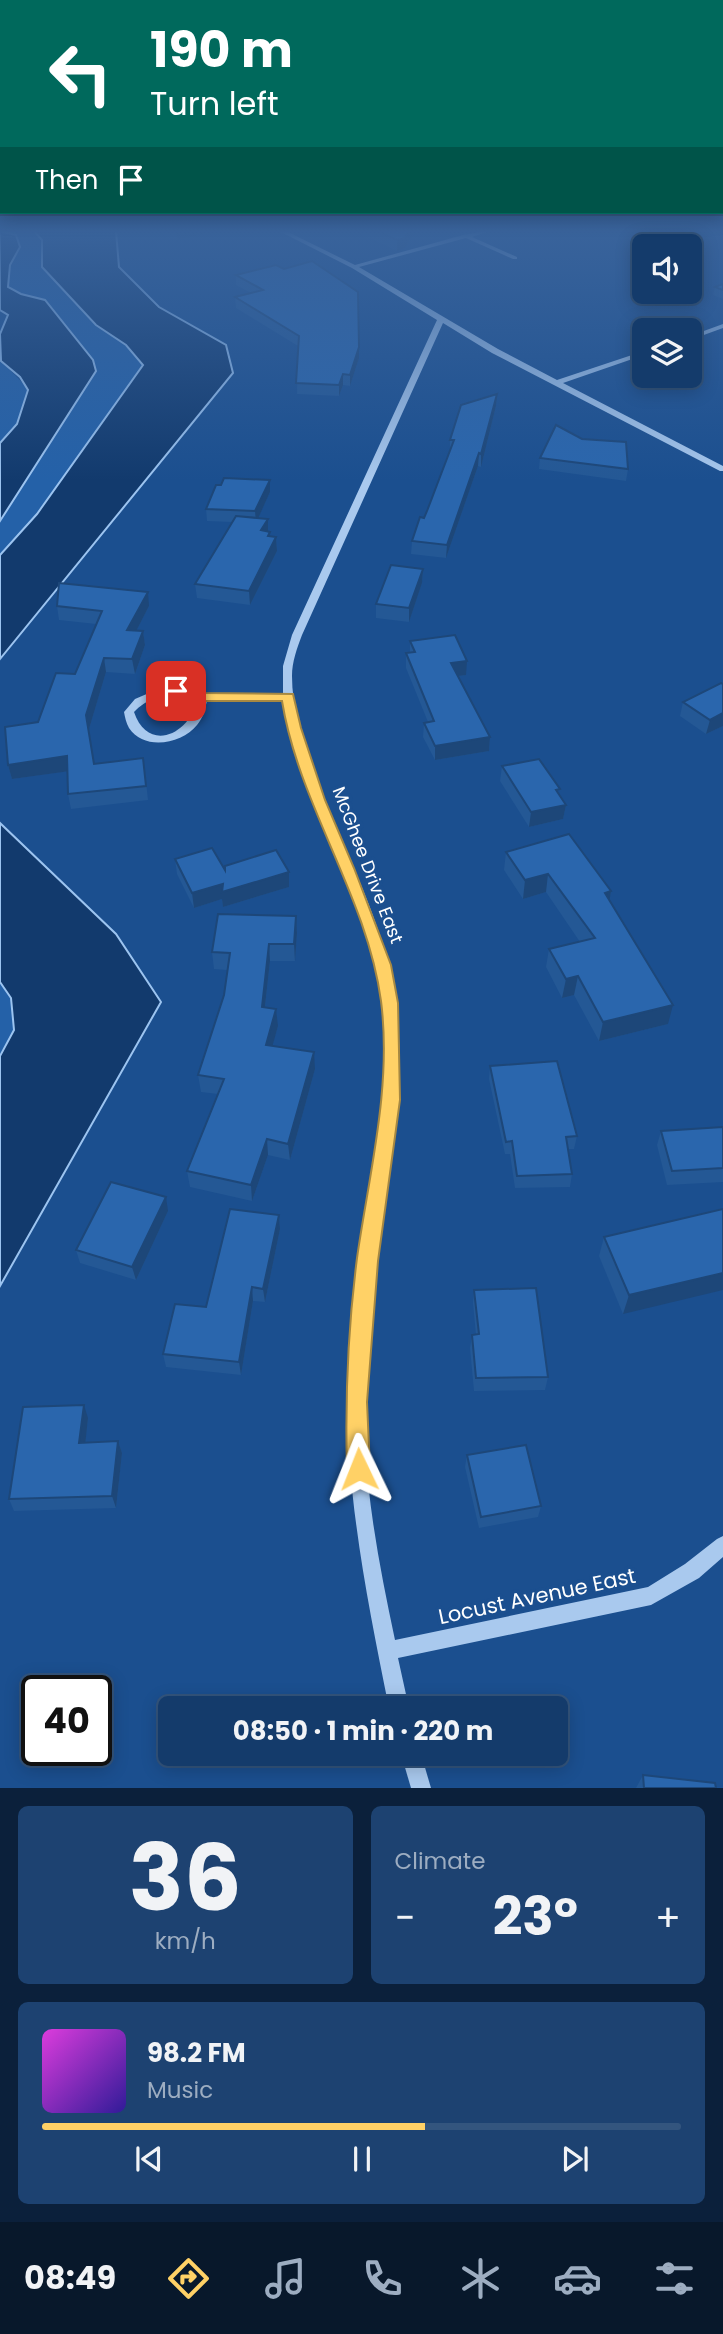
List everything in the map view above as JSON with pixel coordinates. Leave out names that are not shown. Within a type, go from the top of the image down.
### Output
[{"type":"street","points":[[432,314],[723,470]]},
{"type":"street","name":"McGhee Drive East","points":[[396,1696],[368,1560],[360,1492],[356,1402],[367,1261],[390,1100],[390,1003],[383,965],[347,868],[317,800],[294,728],[287,676],[297,635],[441,320]]},
{"type":"street","points":[[702,334],[723,326]]},
{"type":"street","points":[[557,383],[632,358]]},
{"type":"street","name":"Locust Avenue East","points":[[387,1651],[651,1596],[692,1571],[723,1545]]},
{"type":"street","points":[[415,1766],[421,1788]]},
{"type":"lane","points":[[202,697],[203,711],[192,726],[176,736],[158,741],[142,735],[131,724],[129,712],[139,701],[156,693],[176,691],[202,697],[289,696]]},
{"type":"shaded area","points":[[55,314],[87,314],[96,325],[126,345],[143,365],[37,514],[0,555],[0,521],[96,371]]},
{"type":"shaded area","points":[[57,314],[93,360],[96,371],[0,521],[0,443],[17,424],[28,390],[20,377],[1,361],[0,334],[8,315]]},
{"type":"shaded area","points":[[86,314],[172,314],[226,345],[233,373],[0,659],[0,555],[37,514],[143,365],[126,345],[96,325]]},
{"type":"shaded area","points":[[0,353],[4,363],[28,390],[17,424],[0,443]]},
{"type":"shaded area","points":[[0,823],[116,934],[161,1002],[0,1286],[0,1056],[14,1030],[11,998],[0,982]]},
{"type":"shaded area","points":[[0,982],[11,998],[14,1030],[0,1056]]},
{"type":"building","points":[[264,314],[358,314],[359,347],[350,375],[343,374],[339,385],[296,383],[299,336]]},
{"type":"building","points":[[497,394],[481,454],[479,453],[447,545],[412,541],[420,517],[424,518],[427,511],[454,440],[450,440],[461,405]]},
{"type":"building","points":[[556,425],[582,439],[626,442],[628,469],[540,458]]},
{"type":"building","points":[[224,478],[270,480],[255,511],[206,509],[216,485],[221,485]]},
{"type":"building","points":[[236,516],[268,519],[261,530],[270,532],[268,536],[276,537],[249,591],[195,584]]},
{"type":"building","points":[[391,565],[423,569],[409,608],[376,604]]},
{"type":"building","points":[[59,583],[148,592],[127,630],[143,631],[132,659],[104,658],[86,715],[94,764],[143,758],[146,786],[68,794],[67,756],[8,765],[5,727],[38,722],[56,673],[75,674],[102,611],[57,606]]},
{"type":"building","points":[[455,635],[467,661],[451,663],[490,737],[435,746],[424,723],[434,721],[406,653],[415,652],[410,641]]},
{"type":"building","points":[[721,683],[723,713],[710,720],[683,702]]},
{"type":"building","points":[[539,759],[560,789],[556,790],[566,805],[531,812],[502,766]]},
{"type":"building","points":[[569,834],[611,891],[605,893],[673,1005],[603,1022],[578,976],[566,979],[549,949],[595,938],[548,874],[525,880],[506,852]]},
{"type":"building","points":[[212,848],[225,870],[225,866],[276,850],[289,872],[222,892],[223,884],[192,893],[175,859]]},
{"type":"building","points":[[218,914],[296,916],[294,944],[269,944],[262,1007],[276,1009],[266,1045],[314,1052],[288,1144],[267,1139],[251,1185],[187,1171],[224,1079],[198,1075],[224,995],[230,953],[212,952]]},
{"type":"building","points":[[557,1061],[577,1136],[566,1137],[572,1174],[517,1176],[512,1141],[506,1142],[490,1066]]},
{"type":"building","points":[[723,1127],[723,1168],[672,1171],[661,1131]]},
{"type":"building","points":[[111,1182],[166,1197],[132,1267],[76,1250]]},
{"type":"building","points":[[230,1209],[279,1215],[263,1289],[252,1287],[239,1362],[163,1354],[175,1304],[206,1307]]},
{"type":"building","points":[[723,1209],[723,1273],[629,1295],[604,1237]]},
{"type":"building","points":[[536,1288],[548,1377],[476,1378],[472,1335],[479,1334],[474,1290]]},
{"type":"building","points":[[84,1405],[79,1443],[118,1441],[112,1496],[9,1499],[23,1407]]},
{"type":"building","points":[[526,1445],[541,1506],[481,1517],[467,1455]]},
{"type":"building","points":[[643,1775],[715,1783],[716,1788],[644,1788]]},
{"type":"route","points":[[176,691],[202,697],[289,696],[294,728],[317,800],[347,868],[383,965],[390,1003],[392,1070],[367,1261],[356,1402],[359,1469]]}]
